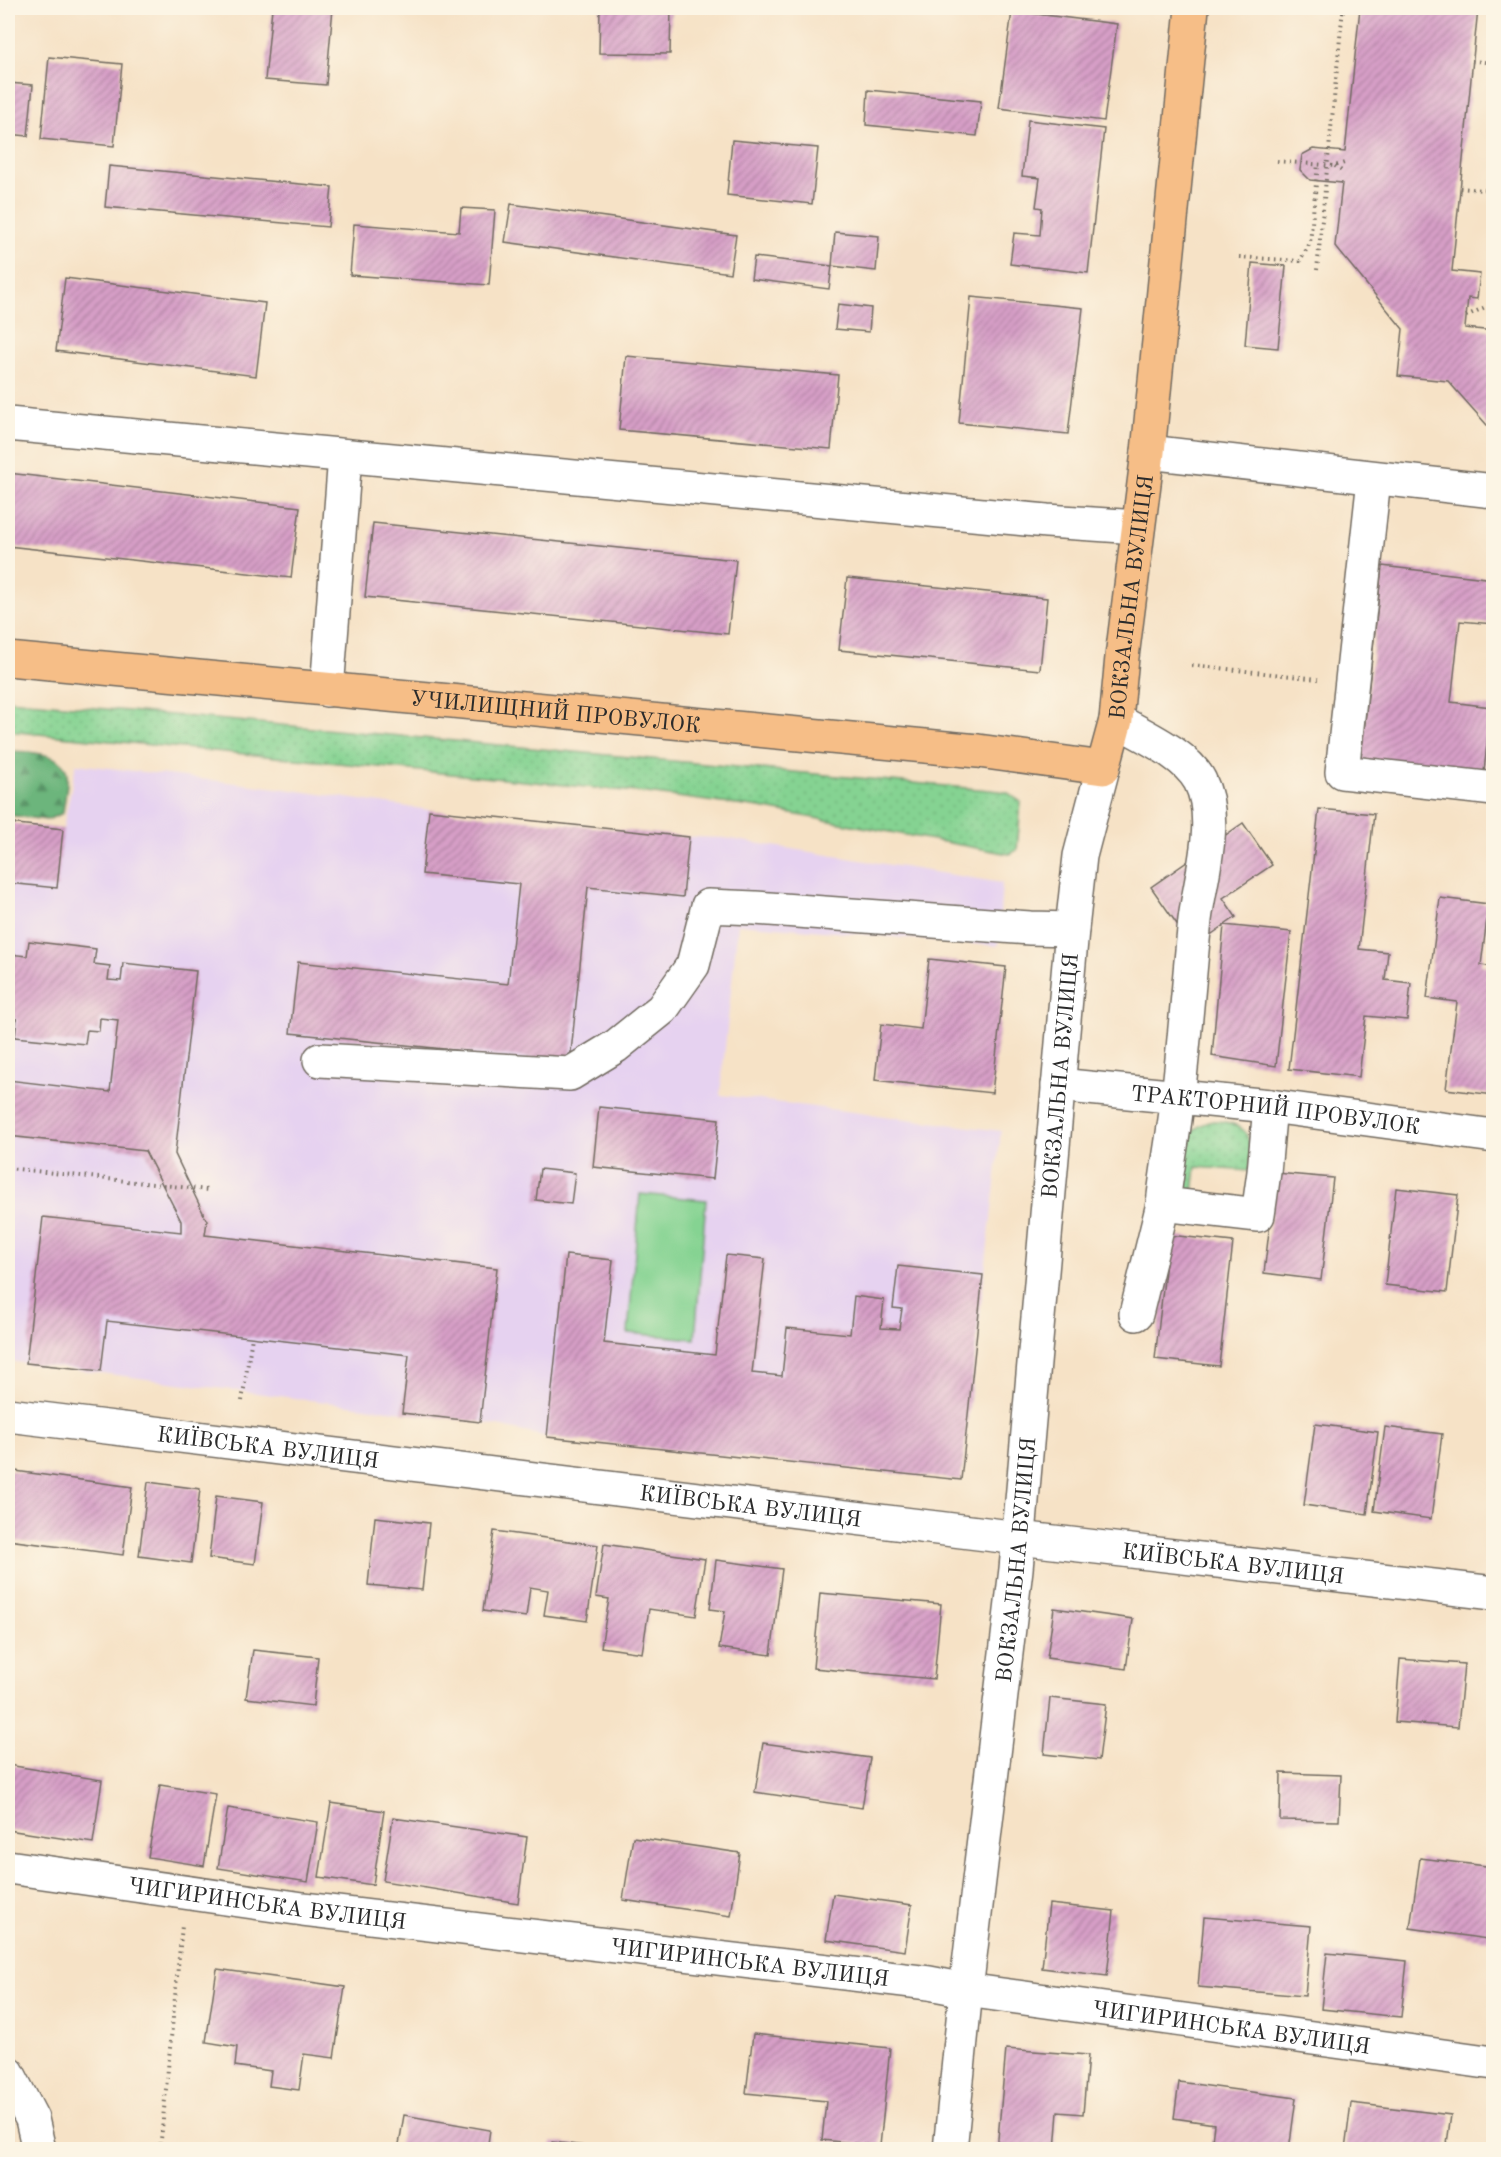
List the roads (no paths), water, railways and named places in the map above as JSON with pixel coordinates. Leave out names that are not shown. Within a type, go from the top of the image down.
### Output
[{"type":"main road","name":"ВОКЗАЛЬНА ВУЛИЦЯ","points":[[1104,768],[1116,720],[1148,452],[1192,8]]},
{"type":"main road","name":"УЧИЛИЩНИЙ ПРОВУЛОК","points":[[8,659],[978,751],[1104,768]]},
{"type":"street","points":[[8,424],[1047,521],[1138,527]]},
{"type":"street","points":[[1148,452],[1494,491]]},
{"type":"street","points":[[327,690],[345,456]]},
{"type":"street","points":[[1374,479],[1342,772],[1494,789]]},
{"type":"street","points":[[1116,720],[1171,753],[1191,768],[1200,781],[1208,809],[1206,849],[1196,916],[1178,1096],[1162,1204],[1136,1314]]},
{"type":"street","name":"ВОКЗАЛЬНА ВУЛИЦЯ","points":[[950,2150],[966,1990],[1019,1538],[1080,856],[1104,768]]},
{"type":"street","points":[[320,1060],[570,1074],[616,1046],[662,1009],[693,964],[708,906],[1072,929]]},
{"type":"street","name":"ТРАКТОРНИЙ ПРОВУЛОК","points":[[1058,1085],[1270,1106],[1494,1136]]},
{"type":"street","points":[[1162,1204],[1258,1215],[1270,1106]]},
{"type":"street","name":"КИЇВСЬКА ВУЛИЦЯ","points":[[8,1415],[1019,1538],[1494,1593]]},
{"type":"street","name":"ЧИГИРИНСЬКА ВУЛИЦЯ","points":[[8,1867],[303,1909],[929,1983],[1494,2063]]},
{"type":"street","points":[[8,2073],[32,2119],[39,2150]]}]
